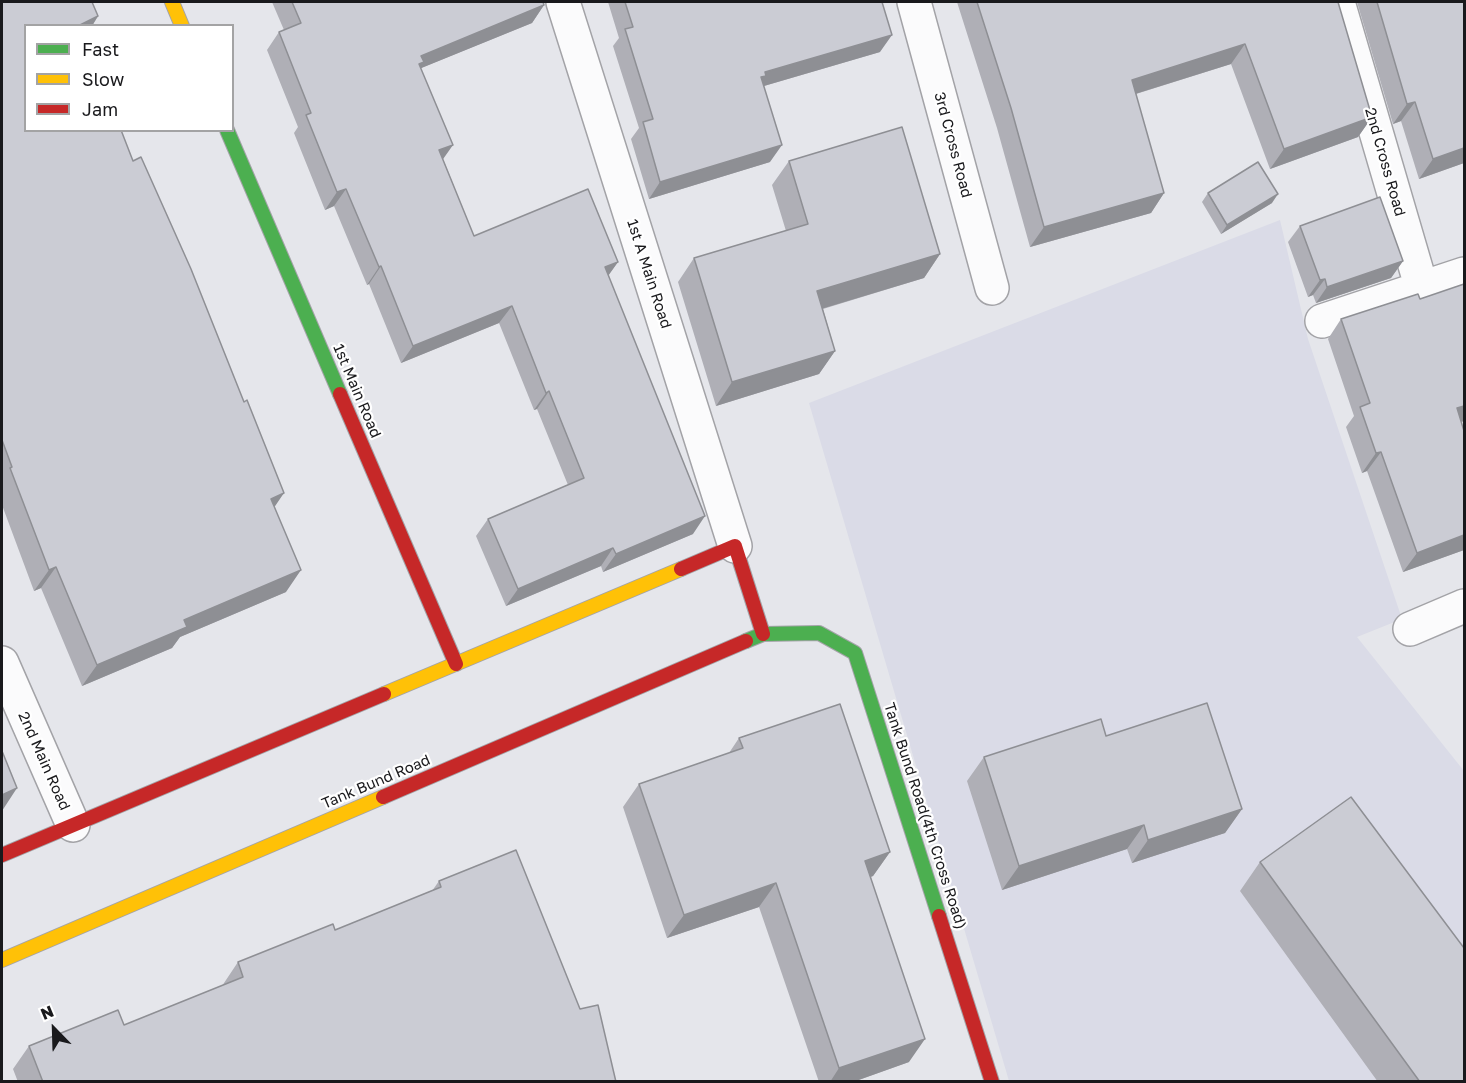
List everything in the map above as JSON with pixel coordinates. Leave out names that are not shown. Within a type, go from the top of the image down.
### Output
[{"type":"street","points":[[172,2],[181,24]]},
{"type":"street","name":"1st A Main Road","points":[[563,2],[735,546]]},
{"type":"street","name":"3rd Cross Road","points":[[914,2],[992,288]]},
{"type":"street","name":"2nd Cross Road","points":[[1338,2],[1422,289]]},
{"type":"street","name":"1st Main Road","points":[[228,132],[456,664]]},
{"type":"street","points":[[1322,321],[1464,274]]},
{"type":"street","points":[[2,855],[735,546],[763,634]]},
{"type":"street","points":[[1410,629],[1464,606]]},
{"type":"street","name":"Tank Bund Road(4th Cross Road)","points":[[763,634],[819,633],[855,653],[992,1082]]},
{"type":"street","name":"Tank Bund Road","points":[[2,960],[763,634]]},
{"type":"street","name":"2nd Main Road","points":[[2,663],[73,825]]},
{"type":"shaded area","points":[[1280,220],[1308,339],[1402,619],[1357,637],[1464,771],[1464,1081],[1009,1081],[809,403]]},
{"type":"building","points":[[2,2],[92,2],[98,16],[82,24],[24,24],[24,132],[122,132],[133,161],[141,157],[191,269],[244,402],[247,400],[284,493],[271,499],[301,570],[184,620],[187,627],[97,665],[56,567],[49,570],[10,468],[12,467],[2,440]]},
{"type":"building","points":[[292,2],[543,2],[544,5],[421,56],[424,62],[419,64],[453,145],[439,150],[474,236],[588,189],[618,262],[605,267],[705,516],[616,554],[613,548],[518,589],[488,519],[584,478],[549,391],[546,393],[512,306],[413,346],[381,266],[379,267],[346,189],[337,192],[306,115],[311,113],[279,32],[301,23]]},
{"type":"building","points":[[625,2],[882,2],[892,35],[765,72],[766,76],[761,77],[782,145],[660,182],[643,122],[653,119],[625,29],[633,27]]},
{"type":"building","points":[[977,2],[1338,2],[1372,117],[1284,149],[1245,44],[1132,80],[1164,193],[1044,227],[1011,108]]},
{"type":"building","points":[[1377,2],[1464,2],[1464,148],[1433,159],[1415,102],[1407,104]]},
{"type":"building","points":[[902,127],[940,254],[817,291],[835,351],[732,382],[694,258],[808,224],[789,161]]},
{"type":"building","points":[[1258,162],[1278,194],[1227,225],[1208,193]]},
{"type":"building","points":[[1380,197],[1403,261],[1327,287],[1325,279],[1320,280],[1300,226]]},
{"type":"building","points":[[1464,284],[1464,406],[1457,408],[1464,431],[1464,535],[1417,553],[1381,452],[1376,453],[1360,407],[1370,403],[1341,319],[1418,294],[1420,299]]},
{"type":"building","points":[[1207,703],[1242,809],[1148,840],[1144,825],[1019,866],[984,757],[1101,719],[1106,736]]},
{"type":"building","points":[[840,704],[890,852],[865,861],[925,1039],[839,1068],[776,883],[684,915],[639,784],[743,748],[739,738]]},
{"type":"building","points":[[2,751],[17,788],[2,795]]},
{"type":"building","points":[[1351,797],[1464,948],[1464,1082],[1420,1082],[1260,862]]},
{"type":"building","points":[[516,850],[580,1009],[598,1005],[616,1082],[43,1082],[29,1046],[118,1010],[124,1025],[243,977],[238,962],[333,924],[335,930],[441,887],[439,881]]},
{"type":"traffic: fast","points":[[228,132],[340,394]]},
{"type":"traffic: fast","points":[[746,641],[763,634],[819,633],[855,653],[939,916]]},
{"type":"traffic: slow","points":[[172,2],[181,24]]},
{"type":"traffic: slow","points":[[384,694],[681,569]]},
{"type":"traffic: slow","points":[[2,960],[383,797]]},
{"type":"traffic: jam","points":[[340,394],[456,664]]},
{"type":"traffic: jam","points":[[681,569],[735,546],[763,634]]},
{"type":"traffic: jam","points":[[383,797],[746,641]]},
{"type":"traffic: jam","points":[[2,855],[384,694]]},
{"type":"traffic: jam","points":[[939,916],[992,1082]]}]
